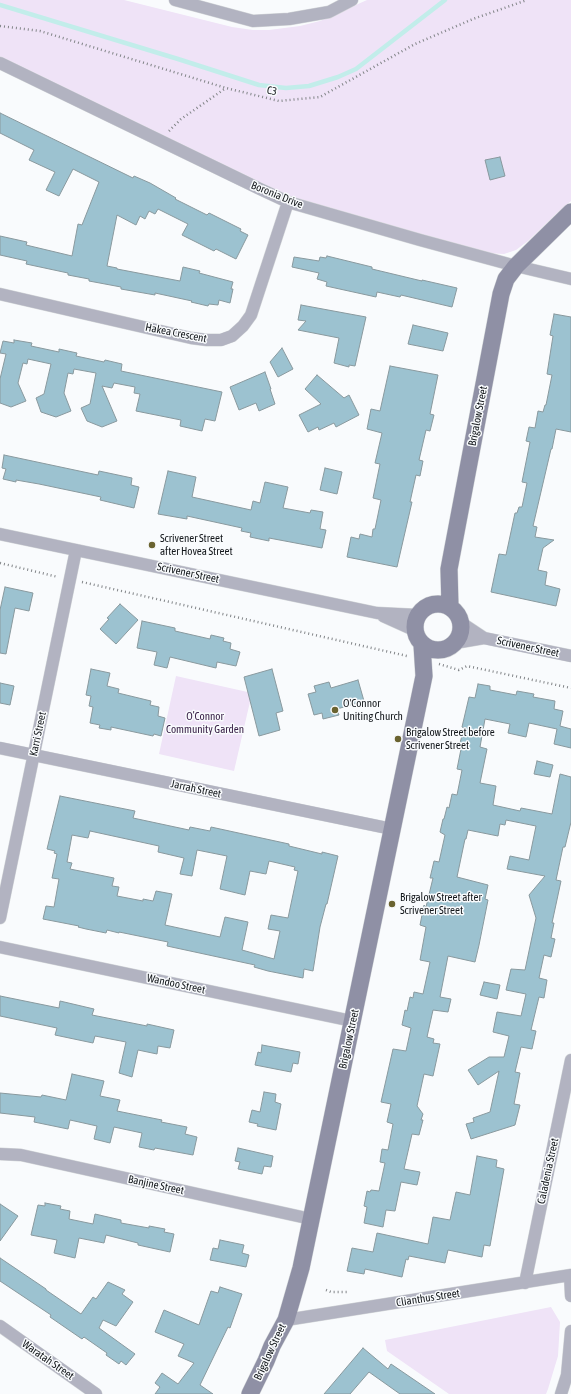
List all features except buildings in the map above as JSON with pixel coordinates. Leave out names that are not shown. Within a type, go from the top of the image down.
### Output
[{"type":"street","points":[[175,0],[254,21],[289,19],[329,12],[352,0]]},
{"type":"street","name":"Boronia Drive","points":[[0,64],[288,202],[420,240],[571,279]]},
{"type":"street","name":"Hakea Crescent","points":[[0,294],[191,338],[220,340],[232,336],[243,326],[251,315],[288,202]]},
{"type":"street","name":"Brigalow Street","points":[[442,606],[501,294],[506,279],[516,266],[571,212]]},
{"type":"street","name":"Scrivener Street","points":[[0,534],[377,613],[418,630]]},
{"type":"street","name":"Karri Street","points":[[0,918],[76,550]]},
{"type":"street","points":[[442,606],[458,615],[461,633],[449,646],[436,651],[428,649],[418,630],[425,608],[442,606]]},
{"type":"street","name":"Scrivener Street","points":[[460,622],[484,638],[571,656]]},
{"type":"street","name":"Brigalow Street","points":[[250,1394],[272,1346],[286,1320],[301,1268],[424,676],[418,630]]},
{"type":"street","name":"Scrivener Street","points":[[449,646],[484,638]]},
{"type":"street","name":"Brigalow Street","points":[[424,676],[449,646]]},
{"type":"street","name":"Jarrah Street","points":[[0,748],[392,829]]},
{"type":"street","name":"Wandoo Street","points":[[0,947],[352,1021]]},
{"type":"street","name":"Caladenia Street","points":[[525,1283],[571,1060]]},
{"type":"street","name":"Banjine Street","points":[[0,1154],[21,1155],[311,1219]]},
{"type":"street","points":[[571,1275],[571,1296]]},
{"type":"street","name":"Clianthus Street","points":[[286,1320],[571,1275]]},
{"type":"street","name":"Waratah Street","points":[[0,1326],[96,1394]]},
{"type":"street","points":[[561,1394],[567,1375],[571,1331]]},
{"type":"path","name":"C3","points":[[0,26],[40,31],[226,88],[279,101],[320,98],[415,44],[473,19],[527,0]]},
{"type":"path","points":[[161,141],[181,119],[226,88]]},
{"type":"path","points":[[0,563],[396,654]]},
{"type":"path","points":[[460,670],[467,666],[571,688]]},
{"type":"path","points":[[326,1290],[330,1292],[348,1292]]},
{"type":"green space","points":[[0,0],[124,0],[232,27],[253,30],[269,30],[300,26],[320,21],[367,0],[571,0],[571,201],[528,241],[516,250],[504,254],[486,253],[300,201],[0,60]]},
{"type":"green space","name":"O’Connor Community Garden","points":[[176,676],[252,693],[234,771],[159,754]]},
{"type":"green space","points":[[551,1307],[560,1322],[558,1356],[546,1394],[449,1394],[387,1351],[385,1340]]},
{"type":"waterway","points":[[0,5],[259,85],[286,88],[309,86],[338,77],[356,69],[445,0]]},
{"type":"place","name":"Scrivener Street after Hovea Street","points":[[152,545]]},
{"type":"place","name":"O'Connor Uniting Church","points":[[335,710]]},
{"type":"place","name":"Brigalow Street before Scrivener Street","points":[[398,739]]},
{"type":"place","name":"Brigalow Street after Scrivener Street","points":[[392,904]]}]
